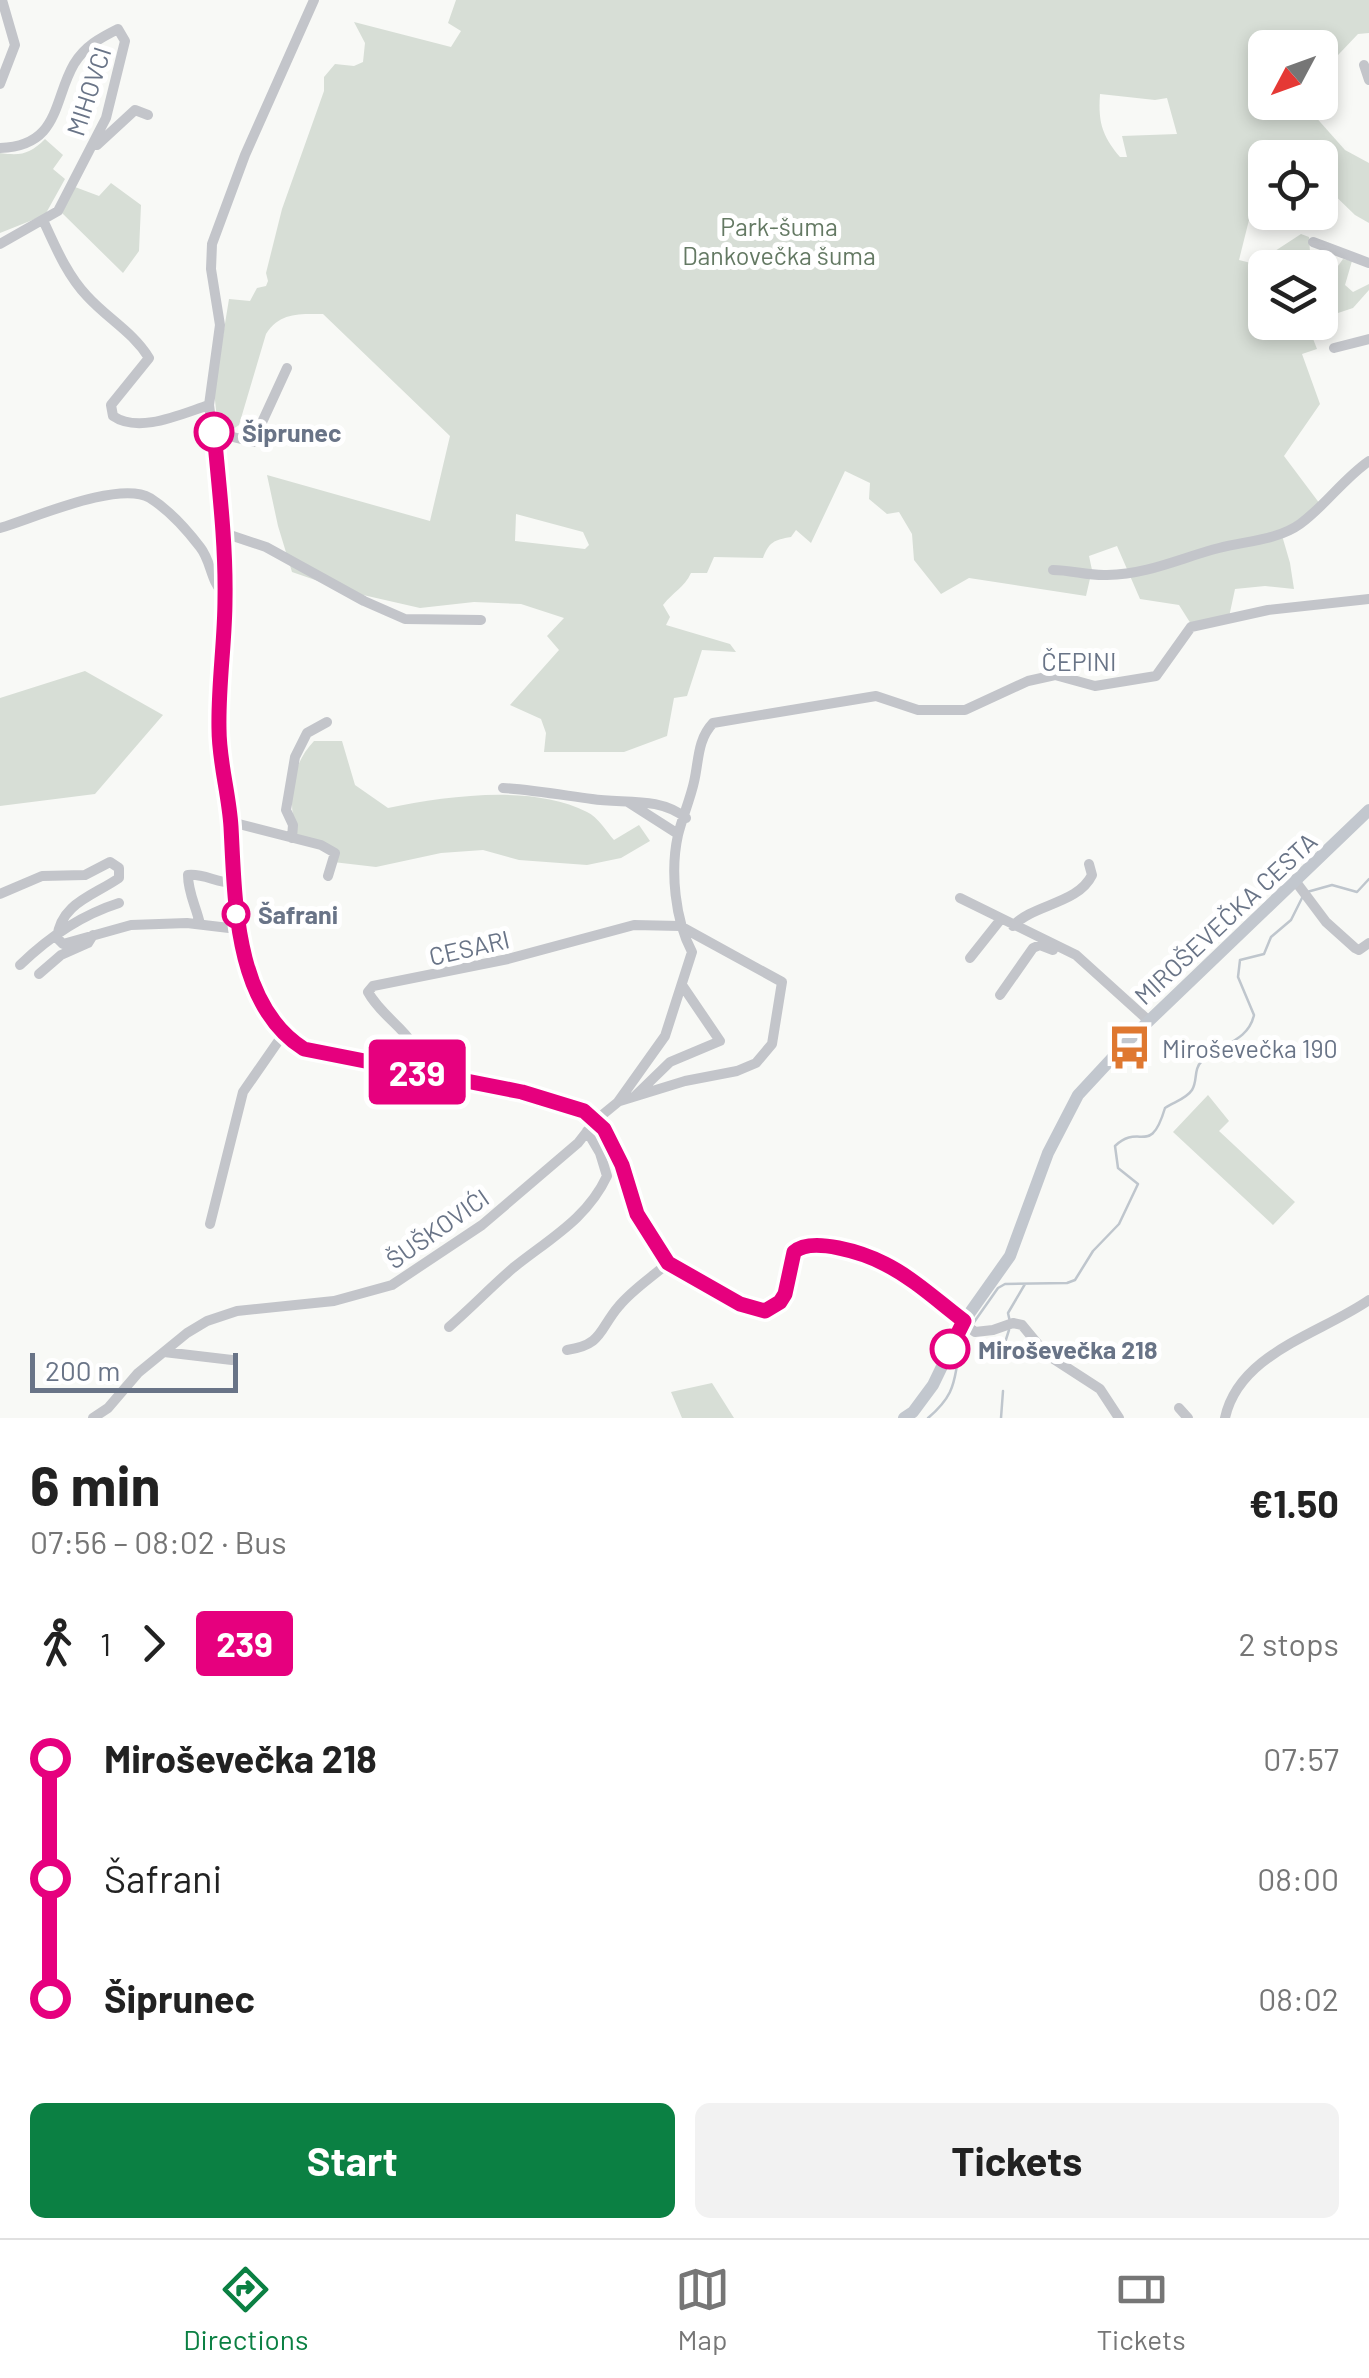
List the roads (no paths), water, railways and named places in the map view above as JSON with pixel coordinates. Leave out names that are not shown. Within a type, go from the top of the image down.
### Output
[{"type":"main road","name":"MIROŠEVEČKA CESTA","points":[[904,1418],[933,1385],[1010,1256],[1048,1152],[1078,1095],[1149,1021],[1301,891],[1369,810]]},
{"type":"street","points":[[0,84],[15,45],[2,0]]},
{"type":"street","points":[[314,0],[244,155],[212,244],[210,269],[220,326],[209,406],[226,596],[218,728],[231,822],[237,926],[252,979],[266,1010],[284,1034],[304,1049],[536,1095],[584,1111],[604,1129],[622,1165],[637,1214],[668,1263],[740,1304],[765,1311],[774,1308],[785,1294],[794,1252],[812,1243],[882,1262],[968,1326],[983,1332],[1010,1323],[1024,1327],[1046,1354],[1100,1389],[1119,1418]]},
{"type":"street","name":"MIHOVCI","points":[[0,148],[14,147],[42,132],[59,109],[73,65],[93,42],[118,29],[125,40],[122,63],[106,118],[58,211],[0,244]]},
{"type":"street","points":[[1364,64],[1369,80]]},
{"type":"street","points":[[89,152],[135,110],[148,114]]},
{"type":"street","points":[[43,220],[64,264],[88,296],[137,339],[150,358],[111,404],[113,416],[123,422],[145,422],[209,406]]},
{"type":"street","points":[[1313,242],[1369,263]]},
{"type":"street","points":[[1334,348],[1369,339]]},
{"type":"street","points":[[214,432],[253,442],[287,368]]},
{"type":"street","points":[[1053,570],[1108,575],[1165,568],[1216,549],[1286,532],[1369,462]]},
{"type":"street","points":[[0,528],[104,493],[147,496],[204,551],[216,585],[226,596]]},
{"type":"street","points":[[221,532],[266,546],[364,602],[406,620],[481,620]]},
{"type":"street","name":"ČEPINI","points":[[686,818],[698,749],[713,723],[876,696],[918,710],[966,710],[1028,681],[1055,675],[1094,686],[1156,676],[1192,626],[1268,610],[1369,598]]},
{"type":"street","points":[[292,838],[286,810],[295,757],[307,734],[327,722]]},
{"type":"street","points":[[503,788],[595,800],[622,799],[659,806],[686,818],[678,834],[675,875],[680,926],[692,952],[665,1036],[618,1102],[596,1120]]},
{"type":"street","points":[[622,799],[678,834]]},
{"type":"street","points":[[231,822],[321,846],[334,854],[328,876]]},
{"type":"street","points":[[0,894],[42,876],[85,875],[110,862],[119,868],[119,878],[60,919],[58,933],[63,944],[132,925],[237,926]]},
{"type":"street","points":[[1013,926],[1090,882],[1089,864]]},
{"type":"street","points":[[200,924],[188,892],[188,875],[233,883]]},
{"type":"street","points":[[1301,891],[1326,922],[1355,948],[1359,950],[1369,943]]},
{"type":"street","points":[[960,898],[1076,955],[1149,1021]]},
{"type":"street","points":[[20,965],[58,933],[98,909],[119,902]]},
{"type":"street","points":[[970,958],[1001,919]]},
{"type":"street","name":"CESARI","points":[[422,1073],[415,1042],[375,1004],[368,992],[373,986],[508,959],[634,926],[680,926]]},
{"type":"street","points":[[618,1102],[685,1081],[737,1071],[756,1063],[772,1044],[782,982],[680,926]]},
{"type":"street","points":[[39,974],[61,955],[88,943],[93,934]]},
{"type":"street","points":[[1000,995],[1022,960],[1037,946],[1086,965]]},
{"type":"street","points":[[634,1096],[670,1062],[720,1042],[682,985]]},
{"type":"street","points":[[210,1224],[243,1092],[284,1034]]},
{"type":"street","name":"ŠUŠKOVIĆI","points":[[93,1418],[108,1408],[138,1373],[163,1352],[208,1322],[237,1311],[334,1301],[402,1281],[482,1225],[596,1120]]},
{"type":"street","points":[[450,1327],[513,1269],[554,1240],[596,1199],[607,1176],[588,1131]]},
{"type":"street","points":[[567,1350],[583,1348],[599,1338],[619,1306],[668,1263]]},
{"type":"street","points":[[1225,1418],[1232,1394],[1244,1377],[1282,1350],[1369,1300]]},
{"type":"street","points":[[163,1352],[232,1360]]},
{"type":"street","points":[[1179,1408],[1188,1418]]},
{"type":"waterway","points":[[1307,892],[1332,885],[1357,892],[1369,879]]},
{"type":"waterway","points":[[972,1325],[1005,1284],[1075,1280],[1093,1251],[1119,1224],[1138,1184],[1118,1168],[1115,1146],[1131,1137],[1154,1132],[1165,1108],[1192,1090],[1202,1061],[1246,1031],[1254,1015],[1238,977],[1240,960],[1264,954],[1271,937],[1291,920],[1302,898]]},
{"type":"waterway","points":[[1010,1322],[1008,1313],[1025,1284]]},
{"type":"waterway","points":[[1002,1352],[1009,1330]]},
{"type":"waterway","points":[[928,1418],[952,1387],[968,1332]]},
{"type":"waterway","points":[[1001,1418],[1003,1391]]},
{"type":"place","name":"Šiprunec","points":[[214,432]]},
{"type":"place","name":"Šafrani","points":[[236,914]]},
{"type":"place","name":"Miroševečka 190","points":[[1129,1048]]},
{"type":"place","name":"Miroševečka 218","points":[[950,1349]]},
{"type":"park label","name":"Park-šuma Dankovečka šuma","points":[[779,240]]}]
